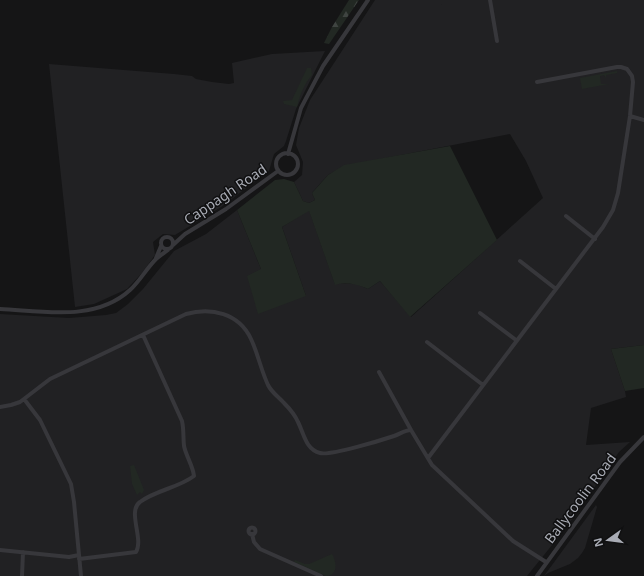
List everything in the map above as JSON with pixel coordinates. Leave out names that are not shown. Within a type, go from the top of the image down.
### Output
[{"type":"street","name":"Cappagh Road","points":[[288,154],[301,108],[323,66],[368,0]]},
{"type":"street","points":[[490,0],[497,41]]},
{"type":"street","points":[[428,458],[516,340],[595,238],[608,219],[617,198],[630,116],[633,79],[629,71],[624,67],[617,67],[537,82]]},
{"type":"street","points":[[630,116],[644,120]]},
{"type":"street","name":"Cappagh Road","points":[[288,154],[297,161],[297,168],[290,175],[283,175],[278,171],[276,161],[281,155],[288,154]]},
{"type":"street","name":"Cappagh Road","points":[[156,259],[171,248],[185,234],[226,209],[278,171]]},
{"type":"street","points":[[566,216],[595,238]]},
{"type":"street","name":"Cappagh Road","points":[[0,309],[73,312],[107,305],[129,291],[141,279],[156,259],[163,239],[166,237],[171,238],[185,234]]},
{"type":"street","points":[[171,238],[173,245]]},
{"type":"street","points":[[161,246],[168,250]]},
{"type":"street","points":[[520,261],[556,289]]},
{"type":"street","points":[[0,407],[11,405],[24,399],[50,379],[186,314],[201,310],[222,313],[236,320],[245,330],[251,340],[273,393],[284,402],[293,413],[299,422],[307,443],[311,448],[321,454],[339,451],[392,437],[407,430],[411,430]]},
{"type":"street","points":[[480,313],[516,340]]},
{"type":"street","points":[[0,550],[69,557],[136,552],[138,547],[135,513],[136,505],[152,495],[174,487],[194,476],[184,444],[184,430],[182,421],[143,335]]},
{"type":"street","points":[[428,342],[483,385]]},
{"type":"street","points":[[380,372],[411,430],[432,465],[503,533],[546,562]]},
{"type":"street","points":[[24,399],[40,420],[71,484],[81,576]]},
{"type":"street","name":"Ballycoolin Road","points":[[537,576],[620,462],[644,436]]},
{"type":"street","points":[[252,534],[254,542],[260,550],[320,576]]},
{"type":"street","points":[[22,576],[23,552]]},
{"type":"shaded area","points":[[375,0],[644,0],[644,345],[611,349],[626,397],[591,408],[586,445],[630,442],[619,452],[565,529],[527,576],[0,576],[0,314],[69,318],[116,313],[128,304],[143,289],[174,251],[206,234],[237,210],[261,269],[306,296],[282,227],[309,210],[335,284],[357,284],[368,289],[380,281],[411,317],[543,198],[526,161],[510,134],[344,166],[328,175],[312,193],[315,200],[309,203],[303,201],[294,182],[302,175],[303,162],[296,145],[299,128],[310,100]]},
{"type":"shaded area","points":[[325,51],[296,109],[284,146],[274,154],[269,171],[221,207],[175,235],[163,234],[153,242],[155,255],[142,273],[127,289],[94,304],[75,307],[49,64],[192,76],[196,79],[229,84],[234,83],[232,63],[272,54]]},
{"type":"shaded area","points":[[596,505],[597,507],[585,548],[582,553],[570,564],[544,576]]},
{"type":"green space","points":[[349,0],[359,0],[329,44],[324,43],[332,27]]},
{"type":"green space","points":[[307,68],[311,68],[312,75],[299,98],[297,107],[284,104],[283,101],[292,100]]},
{"type":"green space","points":[[617,71],[617,73],[606,75],[606,78],[604,75],[600,76],[601,84],[609,84],[582,89],[580,78]]},
{"type":"green space","points":[[450,146],[497,240],[410,317],[380,281],[368,289],[348,283],[335,285],[309,211],[282,227],[306,296],[258,314],[247,276],[261,269],[237,210],[275,180],[284,179],[294,182],[303,201],[309,203],[315,200],[312,193],[328,175],[344,165]]},
{"type":"green space","points":[[644,345],[644,388],[625,391],[611,349]]},
{"type":"green space","points":[[134,465],[144,490],[142,494],[140,492],[137,495],[132,484],[130,466]]},
{"type":"green space","points":[[332,554],[335,561],[335,568],[333,574],[326,576],[294,562],[295,560],[309,564]]}]
